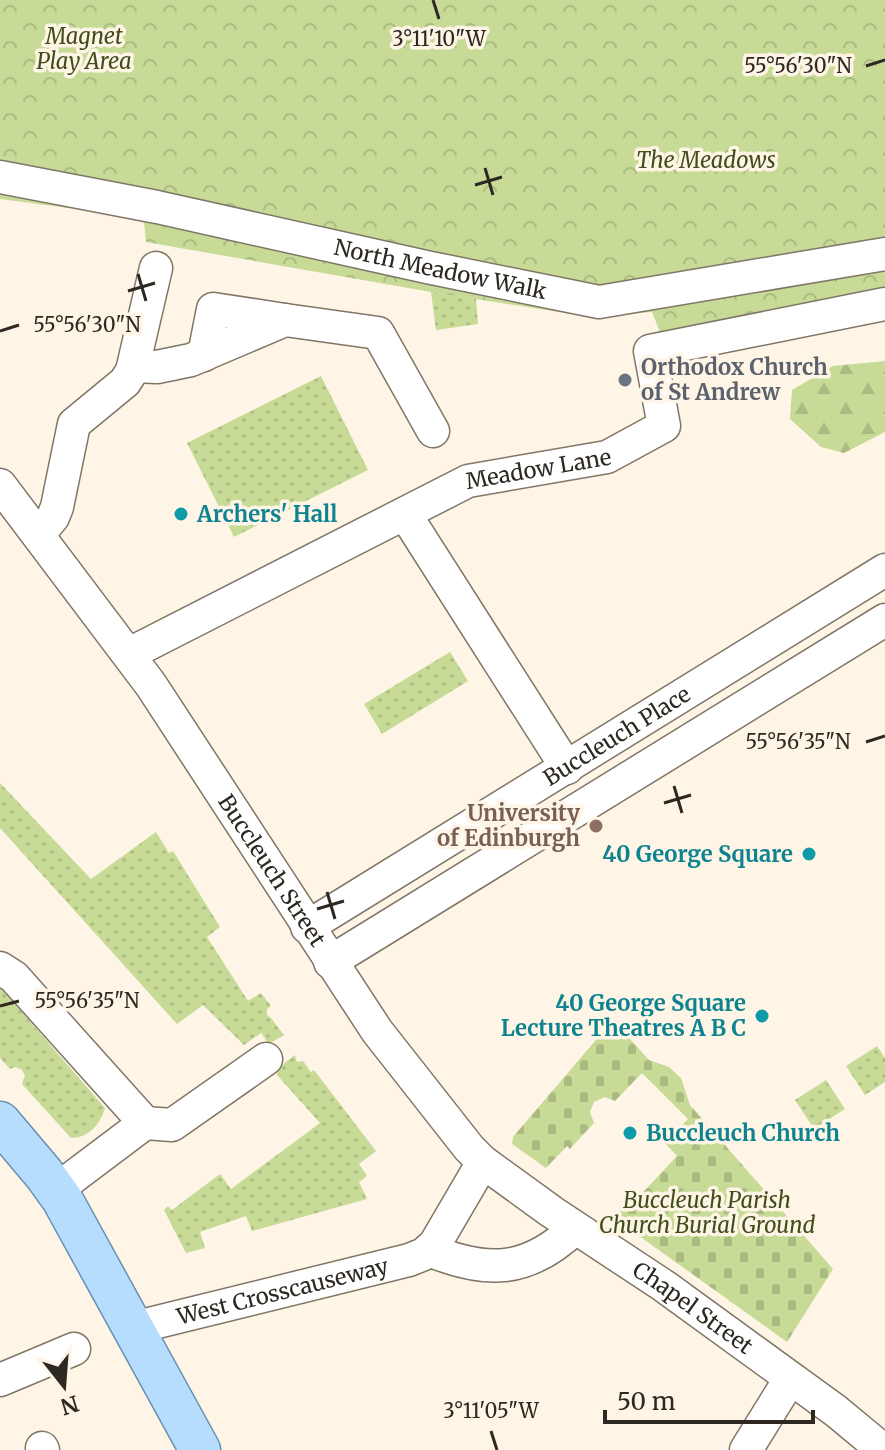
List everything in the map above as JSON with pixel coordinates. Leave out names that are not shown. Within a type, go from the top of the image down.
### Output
[{"type":"main road","points":[[0,1122],[59,1195],[200,1450]]},
{"type":"street","name":"North Meadow Walk","points":[[0,177],[157,207],[599,302],[885,254]]},
{"type":"street","points":[[39,534],[57,507],[74,424],[125,382],[134,366],[156,268]]},
{"type":"street","name":"Meadow Lane","points":[[129,654],[468,481],[607,457],[664,426],[650,351],[885,304]]},
{"type":"street","points":[[134,366],[176,365],[285,320],[378,333],[433,431]]},
{"type":"street","name":"Buccleuch Street","points":[[0,485],[129,654],[216,782],[330,962],[408,1071],[483,1162],[575,1228]]},
{"type":"street","points":[[405,514],[567,768]]},
{"type":"street","name":"Buccleuch Place","points":[[307,927],[885,570]]},
{"type":"street","name":"Buccleuch Place","points":[[330,962],[885,620]]},
{"type":"street","points":[[0,968],[14,977],[145,1123],[172,1125],[266,1059]]},
{"type":"street","points":[[59,1195],[145,1123]]},
{"type":"street","points":[[483,1162],[429,1250],[470,1263],[518,1263],[551,1250],[575,1228]]},
{"type":"street","name":"Chapel Street","points":[[575,1228],[664,1286],[866,1434],[883,1450]]},
{"type":"street","name":"West Crosscauseway","points":[[133,1328],[409,1260],[429,1250]]},
{"type":"street","points":[[0,1380],[74,1349]]},
{"type":"street","points":[[746,1450],[790,1379]]},
{"type":"green space","name":"The Meadows","points":[[0,0],[885,0],[885,289],[660,332],[652,312],[590,317],[431,292],[146,242],[144,223],[129,216],[0,199]]},
{"type":"green space","points":[[431,292],[476,299],[478,324],[436,330]]},
{"type":"green space","points":[[885,361],[885,432],[844,453],[821,447],[790,419],[792,390],[833,366]]},
{"type":"green space","points":[[321,376],[368,470],[234,537],[187,443]]},
{"type":"green space","points":[[450,652],[468,681],[382,734],[364,704]]},
{"type":"green space","points":[[0,783],[91,879],[156,832],[169,853],[173,851],[220,927],[207,937],[248,1001],[261,993],[271,1006],[267,1009],[267,1015],[284,1035],[269,1044],[261,1033],[244,1045],[203,1005],[177,1024],[0,828]]},
{"type":"green space","points":[[0,987],[105,1108],[97,1125],[88,1133],[71,1138],[22,1084],[25,1076],[22,1070],[15,1067],[10,1069],[0,1058]]},
{"type":"green space","name":"Buccleuch Parish Church Burial Ground","points":[[613,1020],[649,1060],[669,1067],[681,1078],[690,1105],[833,1269],[787,1342],[614,1218],[626,1202],[631,1205],[677,1156],[665,1143],[688,1119],[642,1073],[615,1101],[605,1097],[594,1102],[590,1112],[594,1123],[570,1149],[567,1146],[546,1168],[512,1144],[513,1137]]},
{"type":"green space","points":[[877,1046],[885,1058],[885,1082],[865,1095],[846,1066]]},
{"type":"green space","points":[[295,1055],[297,1062],[303,1061],[311,1072],[314,1070],[376,1151],[359,1164],[367,1176],[359,1182],[367,1199],[252,1231],[246,1216],[200,1232],[205,1248],[186,1253],[164,1210],[168,1206],[172,1210],[220,1174],[231,1189],[320,1123],[277,1075],[278,1068]]},
{"type":"green space","points":[[826,1080],[845,1109],[814,1129],[795,1100]]},
{"type":"place","name":"Orthodox Church of St Andrew","points":[[625,380]]},
{"type":"place","name":"Archers' Hall","points":[[181,514]]},
{"type":"place","name":"University of Edinburgh","points":[[596,826]]},
{"type":"place","name":"40 George Square","points":[[809,854]]},
{"type":"place","name":"40 George Square Lecture Theatres A B C","points":[[762,1016]]},
{"type":"place","name":"Buccleuch Church","points":[[630,1133]]},
{"type":"park label","name":"Magnet Play Area","points":[[84,48]]}]
